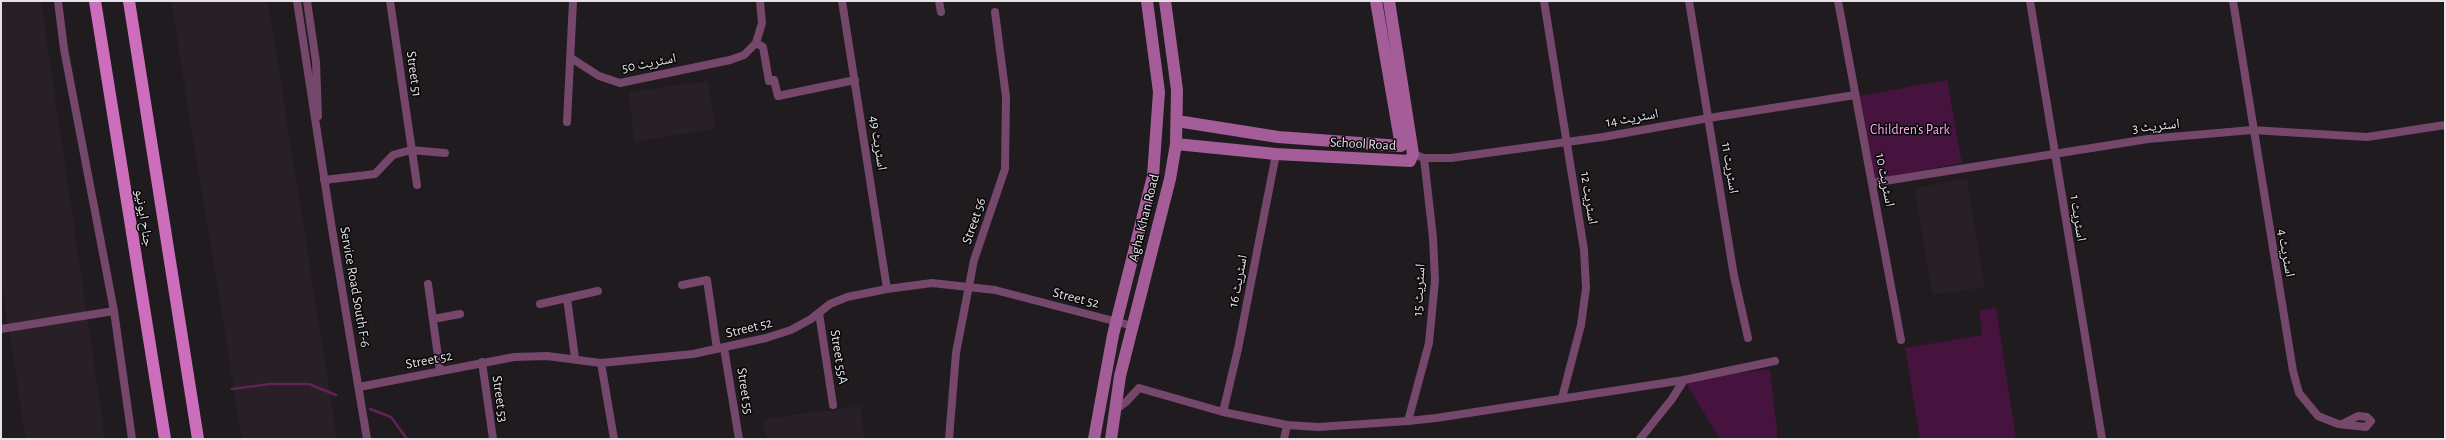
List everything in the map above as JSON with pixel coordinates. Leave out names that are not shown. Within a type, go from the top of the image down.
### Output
[{"type":"main road","name":"جناح ایونیو","points":[[95,1],[165,439]]},
{"type":"main road","name":"جناح ایونیو","points":[[129,1],[198,439]]},
{"type":"street","points":[[58,1],[64,48],[114,311],[132,439]]},
{"type":"street","name":"Service Road South F-6","points":[[297,1],[324,180],[367,439]]},
{"type":"street","name":"Service Road South F-6","points":[[307,1],[316,62],[318,139]]},
{"type":"street","name":"Street 51","points":[[390,1],[417,185]]},
{"type":"street","points":[[566,122],[571,58],[572,1]]},
{"type":"street","points":[[760,1],[762,23],[756,43],[763,47],[768,81],[774,80],[778,96],[855,80]]},
{"type":"street","name":"اسٹریٹ 49","points":[[842,1],[887,289]]},
{"type":"street","points":[[939,1],[941,12]]},
{"type":"street","name":"Agha Khan Road","points":[[1094,439],[1098,408],[1116,322],[1153,176],[1159,92],[1146,1]]},
{"type":"street","name":"Agha Khan Road","points":[[1111,439],[1120,376],[1170,179],[1176,144],[1177,90],[1166,1]]},
{"type":"street","name":"School Road","points":[[1177,121],[1278,136],[1401,146],[1376,1]]},
{"type":"street","name":"School Road","points":[[1176,144],[1276,154],[1414,158],[1389,1]]},
{"type":"street","name":"اسٹریٹ 12","points":[[1544,1],[1584,250],[1586,288],[1581,325],[1562,398]]},
{"type":"street","name":"اسٹریٹ 11","points":[[1689,1],[1734,276],[1748,338]]},
{"type":"street","name":"اسٹریٹ 10","points":[[1838,1],[1901,340]]},
{"type":"street","name":"اسٹریٹ 1","points":[[2030,1],[2102,439]]},
{"type":"street","name":"اسٹریٹ 4","points":[[2232,1],[2252,130],[2293,371],[2299,393],[2318,416],[2338,424],[2366,426],[2371,422],[2367,417],[2358,416],[2344,423]]},
{"type":"street","name":"Street 56","points":[[949,439],[956,353],[968,286],[974,260],[1006,163],[1006,97],[995,12]]},
{"type":"street","name":"اسٹریٹ 50","points":[[571,58],[599,76],[620,83],[730,60],[744,55],[756,43]]},
{"type":"street","points":[[1159,92],[1177,90]]},
{"type":"street","name":"اسٹریٹ 14","points":[[1414,158],[1451,158],[1603,137],[1709,118],[1855,95]]},
{"type":"street","name":"اسٹریٹ 3","points":[[1872,183],[2148,139],[2252,130],[2367,137],[2445,126]]},
{"type":"street","points":[[1401,146],[1414,158]]},
{"type":"street","points":[[324,180],[375,174],[393,155],[411,150],[446,153]]},
{"type":"street","name":"اسٹریٹ 16","points":[[1223,412],[1238,349],[1276,154]]},
{"type":"street","name":"اسٹریٹ 15","points":[[1408,421],[1429,343],[1435,280],[1433,238],[1414,158]]},
{"type":"street","name":"Street 55","points":[[682,285],[707,280],[739,439]]},
{"type":"street","points":[[428,284],[440,371]]},
{"type":"street","name":"Street 52","points":[[359,387],[482,362],[521,357],[575,358],[601,363],[667,358],[721,348],[791,330],[819,313],[830,304],[847,297],[887,289],[932,284],[968,286],[994,290],[1133,326]]},
{"type":"street","points":[[540,304],[598,291]]},
{"type":"street","points":[[567,298],[575,358]]},
{"type":"street","points":[[1,329],[114,311]]},
{"type":"street","name":"Street 55A","points":[[819,313],[833,405]]},
{"type":"street","points":[[433,319],[460,314]]},
{"type":"street","points":[[1115,410],[1126,402],[1139,388],[1223,412],[1287,424],[1318,427],[1408,421],[1684,380],[1775,361]]},
{"type":"street","name":"Street 53","points":[[482,362],[493,439]]},
{"type":"street","points":[[601,363],[614,439]]},
{"type":"street","points":[[1640,439],[1672,400],[1684,380]]},
{"type":"street","points":[[1284,439],[1287,424]]},
{"type":"shaded area","points":[[1,1],[41,1],[105,439],[26,439],[1,283]]},
{"type":"shaded area","points":[[171,1],[268,1],[337,439],[242,439]]},
{"type":"shaded area","points":[[708,81],[715,129],[634,142],[629,92]]},
{"type":"shaded area","points":[[1967,178],[1985,287],[1933,295],[1914,188]]},
{"type":"shaded area","points":[[860,406],[865,439],[766,439],[763,419]]},
{"type":"green space","name":"Children's Park","points":[[1947,80],[1962,163],[1874,179],[1859,96]]},
{"type":"green space","points":[[1996,308],[2016,439],[1920,439],[1905,348],[1982,335],[1979,310]]},
{"type":"green space","points":[[1770,369],[1778,439],[1720,439],[1684,380]]},
{"type":"waterway","points":[[232,389],[270,384],[309,384],[336,395]]},
{"type":"waterway","points":[[370,409],[391,417],[407,439]]}]
